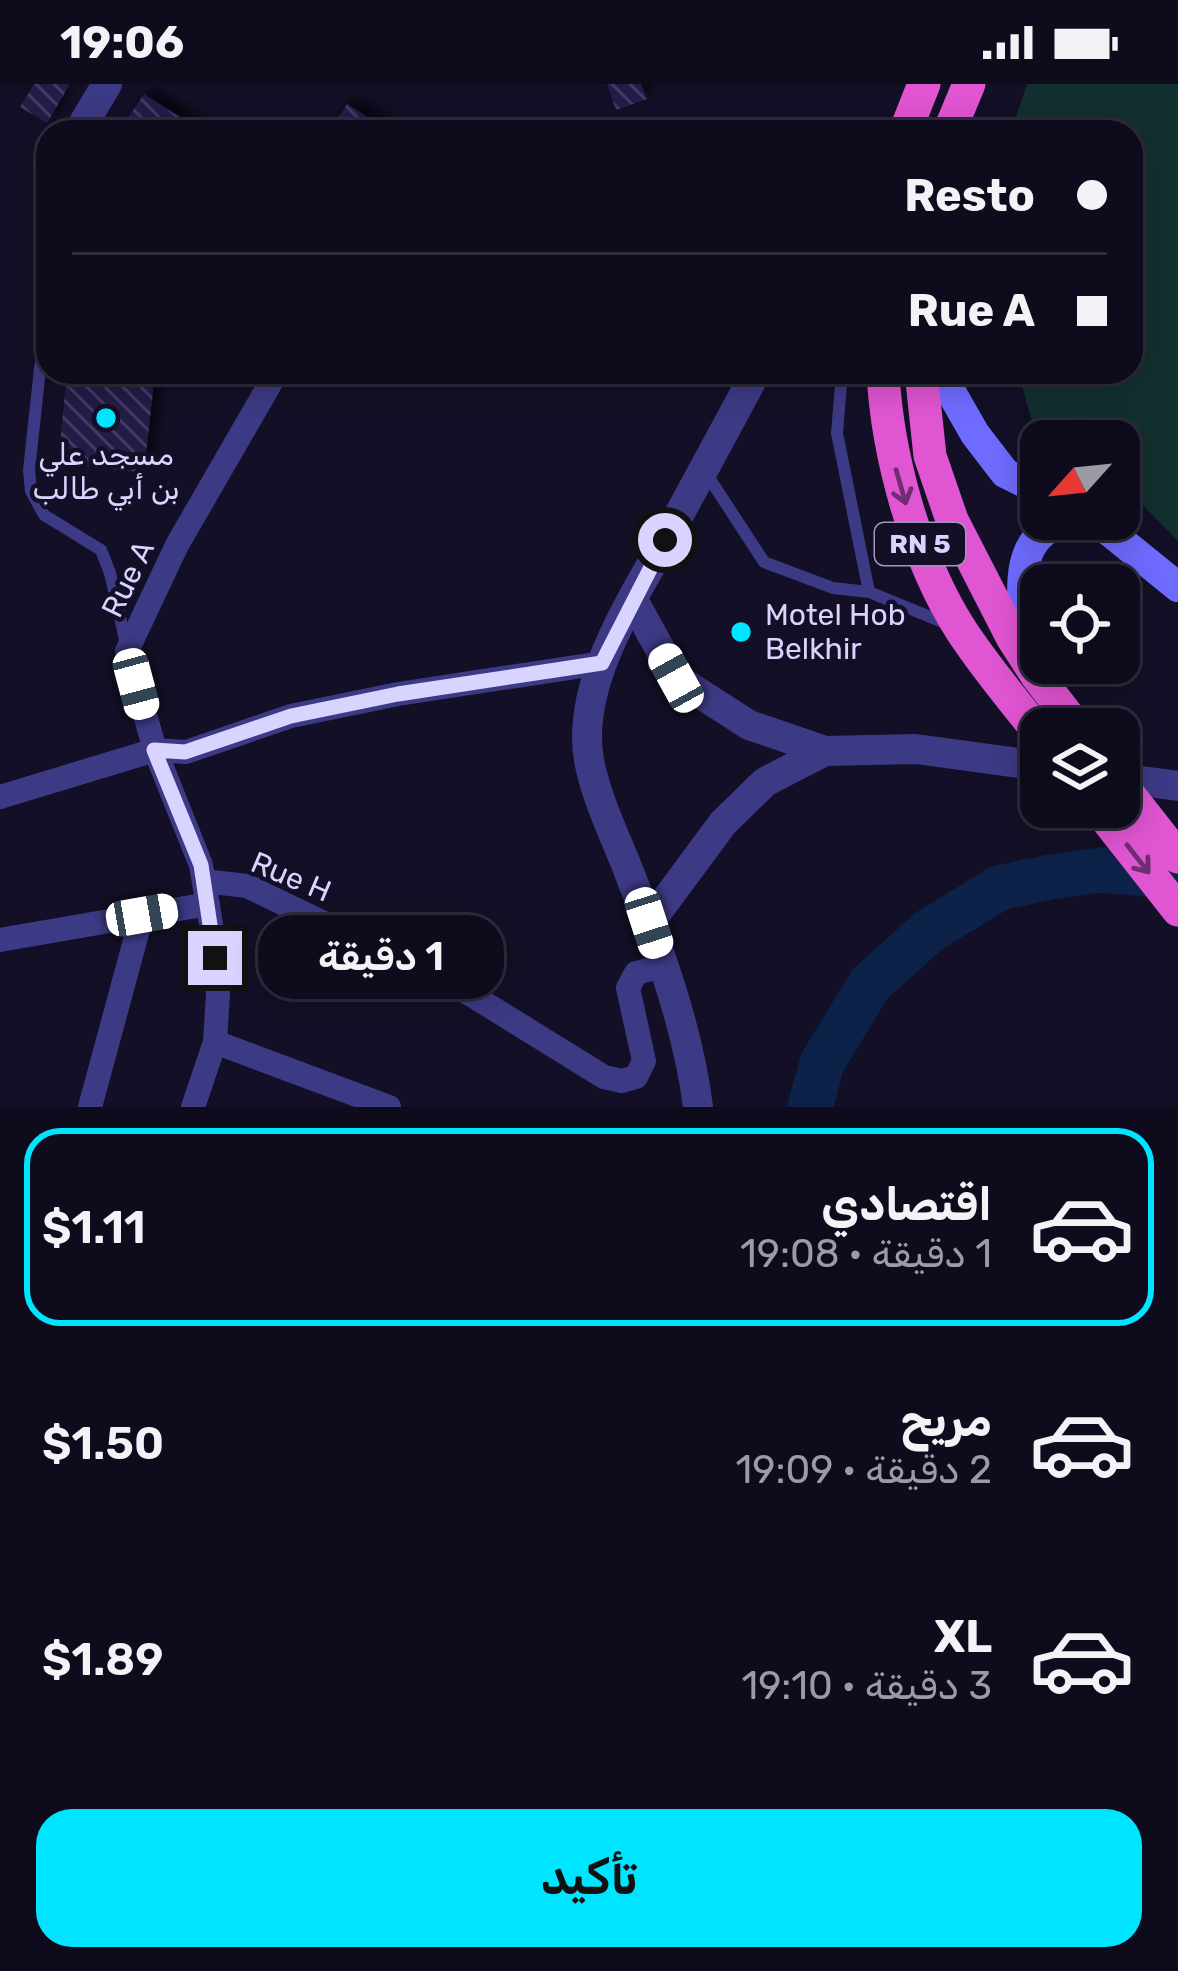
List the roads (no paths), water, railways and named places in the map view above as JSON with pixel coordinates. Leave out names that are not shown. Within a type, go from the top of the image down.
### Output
[{"type":"highway","points":[[910,120],[924,84]]},
{"type":"highway","points":[[954,120],[969,84]]},
{"type":"highway","name":"RN 5","points":[[885,384],[896,469],[916,534],[960,629],[1020,674]]},
{"type":"highway","name":"RN 5","points":[[922,384],[930,456],[952,520],[1020,666]]},
{"type":"highway","name":"RN 5","points":[[1031,684],[1056,708]]},
{"type":"highway","points":[[1140,807],[1178,857]]},
{"type":"highway","points":[[1114,828],[1178,910]]},
{"type":"main road","points":[[950,384],[985,447],[1005,473],[1020,480]]},
{"type":"main road","points":[[1120,540],[1178,587]]},
{"type":"street","points":[[86,120],[107,84]]},
{"type":"street","points":[[896,120],[915,84]]},
{"type":"street","name":"Rue A","points":[[193,1107],[215,1042],[218,993],[206,892],[201,865],[154,750],[127,651],[177,545],[270,384]]},
{"type":"street","points":[[698,1107],[685,1035],[589,759],[588,723],[602,663],[750,384]]},
{"type":"street","points":[[633,600],[676,678],[749,725],[825,751],[916,749],[1020,763]]},
{"type":"street","points":[[0,797],[154,750],[185,752],[291,716],[398,694],[602,663]]},
{"type":"street","points":[[649,923],[723,824],[765,782],[825,751]]},
{"type":"street","points":[[1140,782],[1178,786]]},
{"type":"street","name":"Rue H","points":[[206,892],[248,886],[465,992],[604,1077],[622,1081],[636,1077],[644,1061],[628,988],[636,973],[663,966]]},
{"type":"street","points":[[0,940],[142,915],[206,892]]},
{"type":"street","points":[[90,1107],[142,915]]},
{"type":"street","points":[[215,1042],[389,1107]]},
{"type":"lane","points":[[38,384],[31,491],[44,515],[101,550],[127,651]]},
{"type":"lane","points":[[841,384],[837,434],[869,592]]},
{"type":"lane","points":[[704,469],[764,562],[833,588],[869,592],[960,629]]},
{"type":"waterway","points":[[810,1107],[822,1063],[870,984],[929,931],[999,888],[1101,870],[1178,877]]},
{"type":"place","name":"مسجد علي بن أبي طالب","points":[[106,418]]},
{"type":"place","name":"Motel Hob Belkhir","points":[[741,632]]}]
